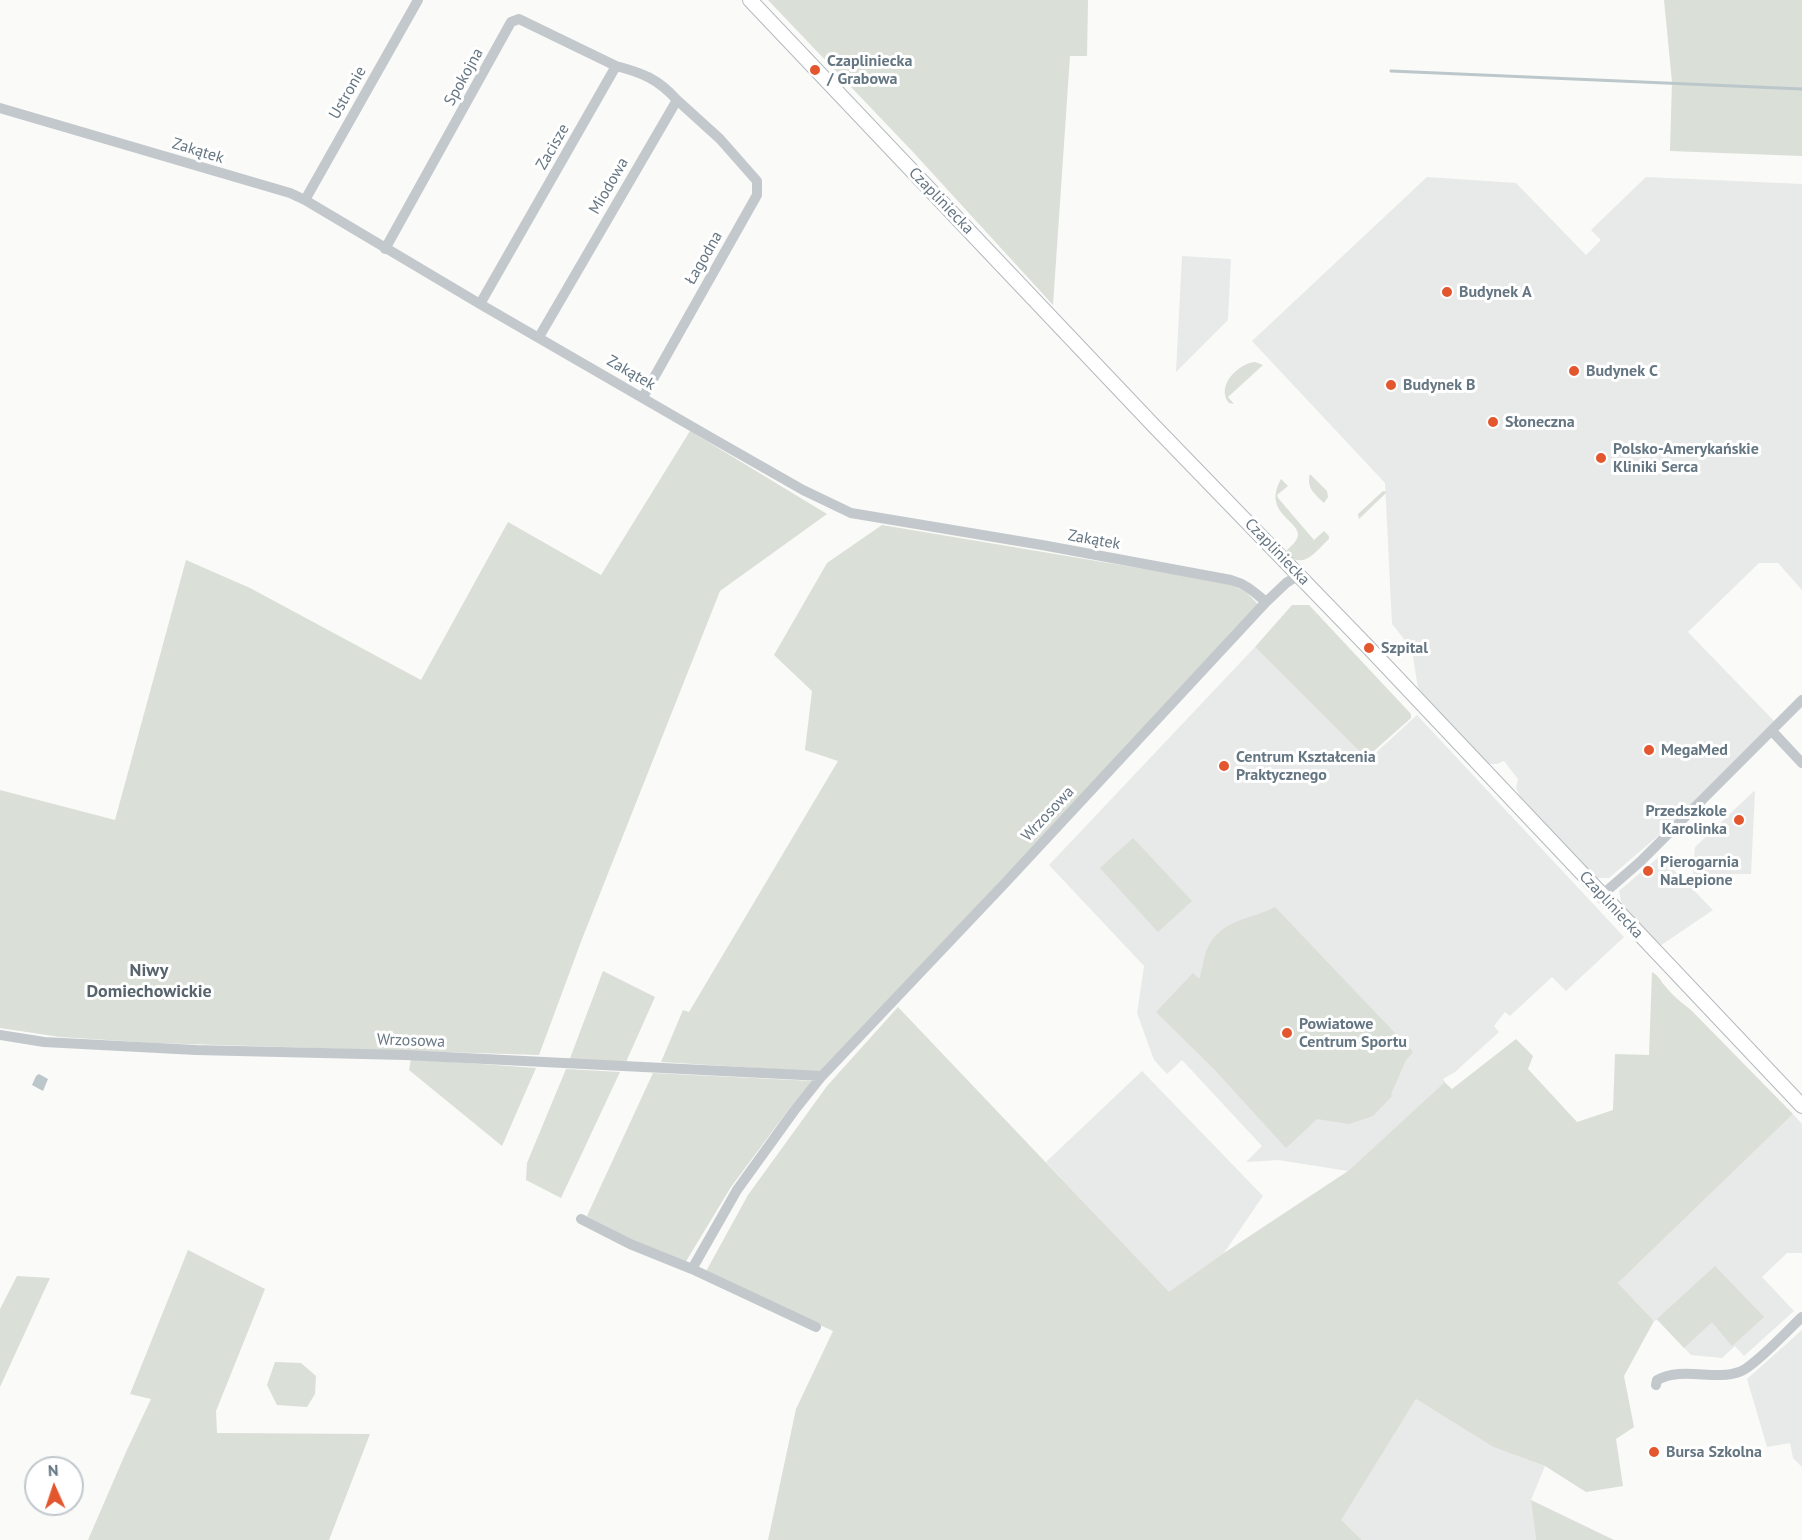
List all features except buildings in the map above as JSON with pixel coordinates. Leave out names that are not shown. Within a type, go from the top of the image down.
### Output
[{"type":"main road","name":"Czapliniecka","points":[[750,0],[1155,427],[1299,575],[1802,1107]]},
{"type":"street","name":"Ustronie","points":[[305,200],[418,0]]},
{"type":"street","name":"Spokojna","points":[[385,249],[511,22],[519,19],[616,66]]},
{"type":"street","points":[[616,66],[654,79],[677,100]]},
{"type":"street","name":"Zacisze","points":[[480,304],[616,66]]},
{"type":"street","name":"Łagodna","points":[[643,397],[757,195],[757,181],[720,139],[677,100]]},
{"type":"street","name":"Miodowa","points":[[539,337],[677,100]]},
{"type":"street","name":"Zakątek","points":[[0,108],[305,200],[385,249],[776,475],[851,513],[1231,580],[1249,587],[1266,602]]},
{"type":"street","name":"Wrzosowa","points":[[692,1269],[737,1190],[822,1076],[1266,602],[1286,583],[1299,575]]},
{"type":"street","points":[[1602,895],[1641,861],[1802,700]]},
{"type":"street","points":[[1772,731],[1802,763]]},
{"type":"street","name":"Wrzosowa","points":[[0,1035],[44,1042],[196,1050],[405,1055],[822,1076]]},
{"type":"street","points":[[581,1219],[630,1244],[692,1269],[816,1327]]},
{"type":"street","points":[[1656,1385],[1657,1380],[1667,1375],[1726,1374],[1742,1371],[1753,1364],[1802,1317]]},
{"type":"shaded area","points":[[768,0],[1088,0],[1087,56],[1070,56],[1053,305],[913,152]]},
{"type":"shaded area","points":[[1664,0],[1802,0],[1802,156],[1670,151],[1672,82]]},
{"type":"shaded area","points":[[1427,177],[1516,183],[1586,255],[1601,240],[1591,230],[1646,177],[1802,184],[1802,590],[1778,563],[1759,563],[1688,632],[1776,723],[1695,804],[1609,878],[1597,878],[1592,875],[1525,806],[1516,788],[1518,779],[1504,761],[1490,764],[1484,760],[1418,689],[1412,649],[1392,624],[1385,483],[1252,341]]},
{"type":"shaded area","points":[[1182,256],[1231,259],[1228,320],[1176,372]]},
{"type":"shaded area","points":[[1255,362],[1263,365],[1228,397],[1234,404],[1229,403],[1225,390],[1231,376],[1242,366]]},
{"type":"shaded area","points":[[690,431],[827,514],[720,591],[582,939],[539,1055],[155,1043],[60,1037],[0,1028],[0,790],[115,820],[186,560],[250,588],[421,680],[508,522],[601,575]]},
{"type":"shaded area","points":[[1310,474],[1327,491],[1328,497],[1324,503],[1310,487]]},
{"type":"shaded area","points":[[1281,479],[1288,486],[1277,495],[1278,498],[1314,540],[1324,531],[1329,536],[1329,539],[1306,559],[1294,559],[1286,551],[1298,535],[1297,530],[1278,508],[1276,491]]},
{"type":"shaded area","points":[[1383,491],[1387,492],[1359,519],[1358,514]]},
{"type":"shaded area","points":[[882,525],[1228,583],[1246,592],[1259,605],[821,1072],[661,1062],[683,1010],[689,1012],[838,761],[805,750],[812,691],[774,655],[827,563]]},
{"type":"shaded area","points":[[1292,605],[1309,605],[1411,714],[1411,718],[1366,758],[1255,647]]},
{"type":"shaded area","points":[[1255,647],[1368,760],[1417,715],[1624,937],[1566,991],[1552,977],[1510,1016],[1505,1012],[1494,1026],[1499,1032],[1455,1072],[1443,1079],[1445,1083],[1348,1171],[1278,1160],[1246,1162],[1262,1146],[1182,1060],[1167,1074],[1154,1060],[1137,1013],[1144,966],[1049,865]]},
{"type":"shaded area","name":"Przedszkole Karolinka","points":[[1754,791],[1751,874],[1693,874],[1695,847]]},
{"type":"shaded area","points":[[1133,838],[1192,901],[1158,932],[1100,868]]},
{"type":"shaded area","points":[[1660,856],[1713,910],[1660,946],[1622,905],[1619,891]]},
{"type":"shaded area","name":"Powiatowe Centrum Sportu","points":[[1275,907],[1413,1052],[1406,1060],[1392,1096],[1373,1116],[1349,1124],[1317,1119],[1286,1148],[1214,1069],[1156,1012],[1193,973],[1199,979],[1208,947],[1221,930]]},
{"type":"shaded area","points":[[603,971],[655,997],[626,1062],[569,1061]]},
{"type":"shaded area","points":[[1652,972],[1793,1114],[1618,1283],[1654,1321],[1624,1376],[1634,1427],[1616,1439],[1623,1486],[1586,1492],[1545,1466],[1493,1447],[1416,1399],[1341,1520],[1362,1540],[768,1540],[796,1409],[833,1331],[746,1291],[704,1275],[748,1195],[827,1086],[898,1007],[1169,1292],[1348,1171],[1444,1083],[1442,1080],[1452,1089],[1516,1039],[1533,1056],[1528,1069],[1577,1122],[1613,1110],[1615,1054],[1649,1055]]},
{"type":"shaded area","points":[[411,1059],[536,1068],[502,1146],[409,1070]]},
{"type":"shaded area","points":[[566,1069],[620,1072],[561,1198],[526,1180],[527,1163]]},
{"type":"shaded area","points":[[1142,1071],[1263,1196],[1224,1253],[1169,1293],[1046,1162]]},
{"type":"shaded area","points":[[653,1073],[813,1081],[789,1109],[731,1187],[685,1263],[637,1243],[587,1216]]},
{"type":"shaded area","points":[[39,1074],[48,1079],[43,1091],[32,1085]]},
{"type":"shaded area","points":[[1793,1114],[1802,1124],[1802,1253],[1787,1253],[1762,1277],[1794,1311],[1744,1356],[1735,1346],[1722,1358],[1691,1355],[1618,1283]]},
{"type":"shaded area","points":[[188,1250],[265,1289],[216,1411],[217,1433],[370,1434],[329,1540],[88,1540],[151,1399],[130,1394]]},
{"type":"shaded area","points":[[1715,1266],[1764,1317],[1732,1346],[1712,1322],[1684,1348],[1657,1319]]},
{"type":"shaded area","points":[[17,1276],[50,1278],[0,1387],[0,1309]]},
{"type":"shaded area","points":[[1802,1330],[1802,1467],[1793,1458],[1790,1443],[1767,1447],[1747,1379]]},
{"type":"shaded area","points":[[275,1362],[301,1363],[316,1376],[315,1394],[307,1407],[277,1405],[267,1385]]},
{"type":"shaded area","points":[[1416,1399],[1493,1447],[1545,1466],[1531,1500],[1536,1540],[1362,1540],[1340,1520]]},
{"type":"shaded area","points":[[1531,1500],[1614,1540],[1536,1540]]},
{"type":"waterway","points":[[1391,71],[1802,89]]},
{"type":"place","name":"Czapliniecka / Grabowa","points":[[815,70]]},
{"type":"place","name":"Budynek A","points":[[1447,292]]},
{"type":"place","name":"Budynek C","points":[[1574,371]]},
{"type":"place","name":"Budynek B","points":[[1391,385]]},
{"type":"place","name":"Słoneczna","points":[[1493,422]]},
{"type":"place","name":"Polsko-Amerykańskie Kliniki Serca","points":[[1601,458]]},
{"type":"place","name":"Szpital","points":[[1369,648]]},
{"type":"place","name":"MegaMed","points":[[1649,750]]},
{"type":"place","name":"Centrum Kształcenia Praktycznego","points":[[1224,766]]},
{"type":"place","name":"Przedszkole Karolinka","points":[[1739,820]]},
{"type":"place","name":"Pierogarnia NaLepione","points":[[1648,871]]},
{"type":"place","name":"Powiatowe Centrum Sportu","points":[[1287,1033]]},
{"type":"place","name":"Bursa Szkolna","points":[[1654,1452]]},
{"type":"district","name":"Niwy Domiechowickie","points":[[149,981]]}]
